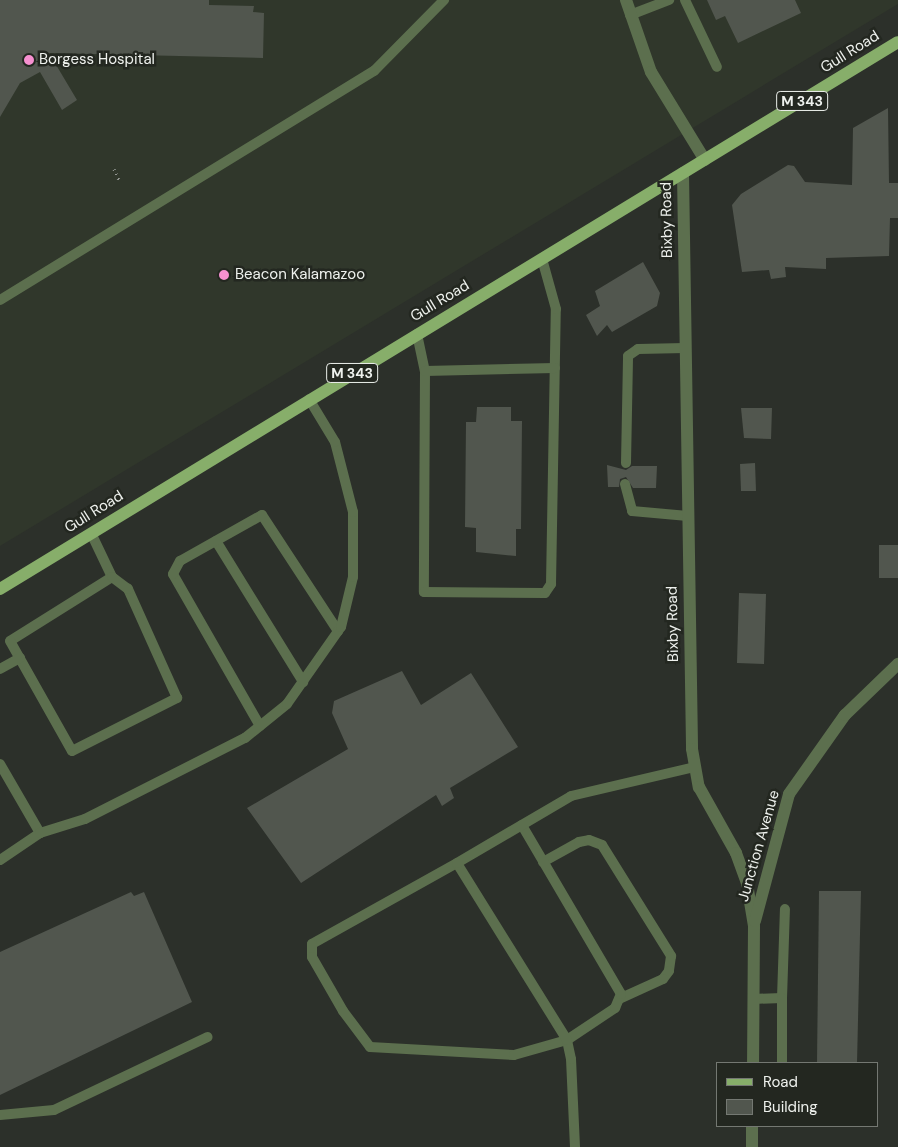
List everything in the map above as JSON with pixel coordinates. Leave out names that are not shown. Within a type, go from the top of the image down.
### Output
[{"type":"main road","name":"Gull Road","points":[[0,589],[898,42]]},
{"type":"street","points":[[626,0],[651,72],[675,117],[706,160]]},
{"type":"street","name":"Bixby Road","points":[[683,173],[690,705],[695,767],[706,803],[741,865],[754,926],[753,1062]]},
{"type":"street","name":"Junction Avenue","points":[[754,926],[789,794],[845,715],[898,664]]},
{"type":"street","points":[[752,1127],[752,1147]]},
{"type":"lane","points":[[0,300],[374,71],[444,0]]},
{"type":"lane","points":[[630,15],[669,0]]},
{"type":"lane","points":[[685,0],[717,67]]},
{"type":"lane","points":[[417,334],[425,371],[424,592],[544,593],[551,584],[556,309],[542,258]]},
{"type":"lane","points":[[626,462],[628,356],[638,349],[685,348]]},
{"type":"lane","points":[[425,371],[555,368]]},
{"type":"lane","points":[[0,860],[40,833],[86,820],[188,770],[260,726],[287,704],[338,631],[353,577],[353,512],[335,442],[309,400]]},
{"type":"lane","points":[[625,484],[632,511],[688,516]]},
{"type":"lane","points":[[260,726],[173,574],[180,561],[262,515],[268,520],[338,631]]},
{"type":"lane","points":[[91,533],[112,578],[128,589],[177,698],[72,751],[10,641],[112,578]]},
{"type":"lane","points":[[216,541],[303,682]]},
{"type":"lane","points":[[0,669],[20,658]]},
{"type":"lane","points":[[0,764],[40,833]]},
{"type":"lane","points":[[522,825],[621,994],[615,1008],[566,1040],[514,1055],[370,1047],[343,1012],[312,957],[312,944],[457,863],[571,796],[695,767]]},
{"type":"lane","points":[[543,862],[579,842],[589,840],[602,844],[671,956],[669,971],[663,979],[620,998]]},
{"type":"lane","points":[[457,863],[566,1040],[571,1059],[575,1147]]},
{"type":"lane","points":[[782,1062],[785,909]]},
{"type":"lane","points":[[754,999],[782,998]]},
{"type":"lane","points":[[0,1115],[54,1110],[208,1037]]},
{"type":"path","points":[[114,169],[120,182]]},
{"type":"shaded area","name":"Beacon Kalamazoo","points":[[0,0],[898,0],[898,4],[0,546]]},
{"type":"building","name":"Borgess Hospital","points":[[0,0],[209,0],[209,5],[254,6],[253,12],[264,13],[263,58],[49,53],[77,100],[62,110],[40,72],[20,83],[0,117]]},
{"type":"building","points":[[707,0],[795,0],[801,13],[738,43],[725,16],[716,20]]},
{"type":"building","points":[[888,108],[889,183],[898,183],[898,218],[890,218],[889,256],[826,258],[826,269],[785,267],[786,277],[771,279],[769,270],[742,272],[732,205],[741,194],[788,165],[794,166],[805,182],[852,185],[853,128]]},
{"type":"building","points":[[643,262],[660,293],[657,306],[612,332],[607,325],[597,336],[586,315],[600,306],[595,291]]},
{"type":"building","points":[[477,407],[511,407],[511,421],[522,421],[521,529],[516,529],[516,556],[476,552],[476,528],[465,527],[466,422],[476,422]]},
{"type":"building","points":[[741,408],[772,408],[771,439],[744,438]]},
{"type":"building","points":[[755,463],[756,491],[741,491],[740,464]]},
{"type":"building","points":[[607,465],[626,470],[632,466],[657,466],[656,488],[633,488],[626,477],[620,479],[619,487],[608,487]]},
{"type":"building","points":[[879,545],[898,545],[898,578],[879,578]]},
{"type":"building","points":[[739,593],[766,594],[764,664],[737,663]]},
{"type":"building","points":[[402,671],[421,705],[471,673],[518,747],[450,788],[454,798],[442,806],[436,795],[301,883],[247,808],[348,749],[332,713],[334,701]]},
{"type":"building","points":[[819,891],[861,891],[857,1062],[817,1062]]},
{"type":"building","points":[[131,892],[134,896],[144,892],[192,1002],[0,1095],[0,952]]},
{"type":"place","name":"Borgess Hospital","points":[[29,60]]},
{"type":"place","name":"Beacon Kalamazoo","points":[[224,275]]}]
